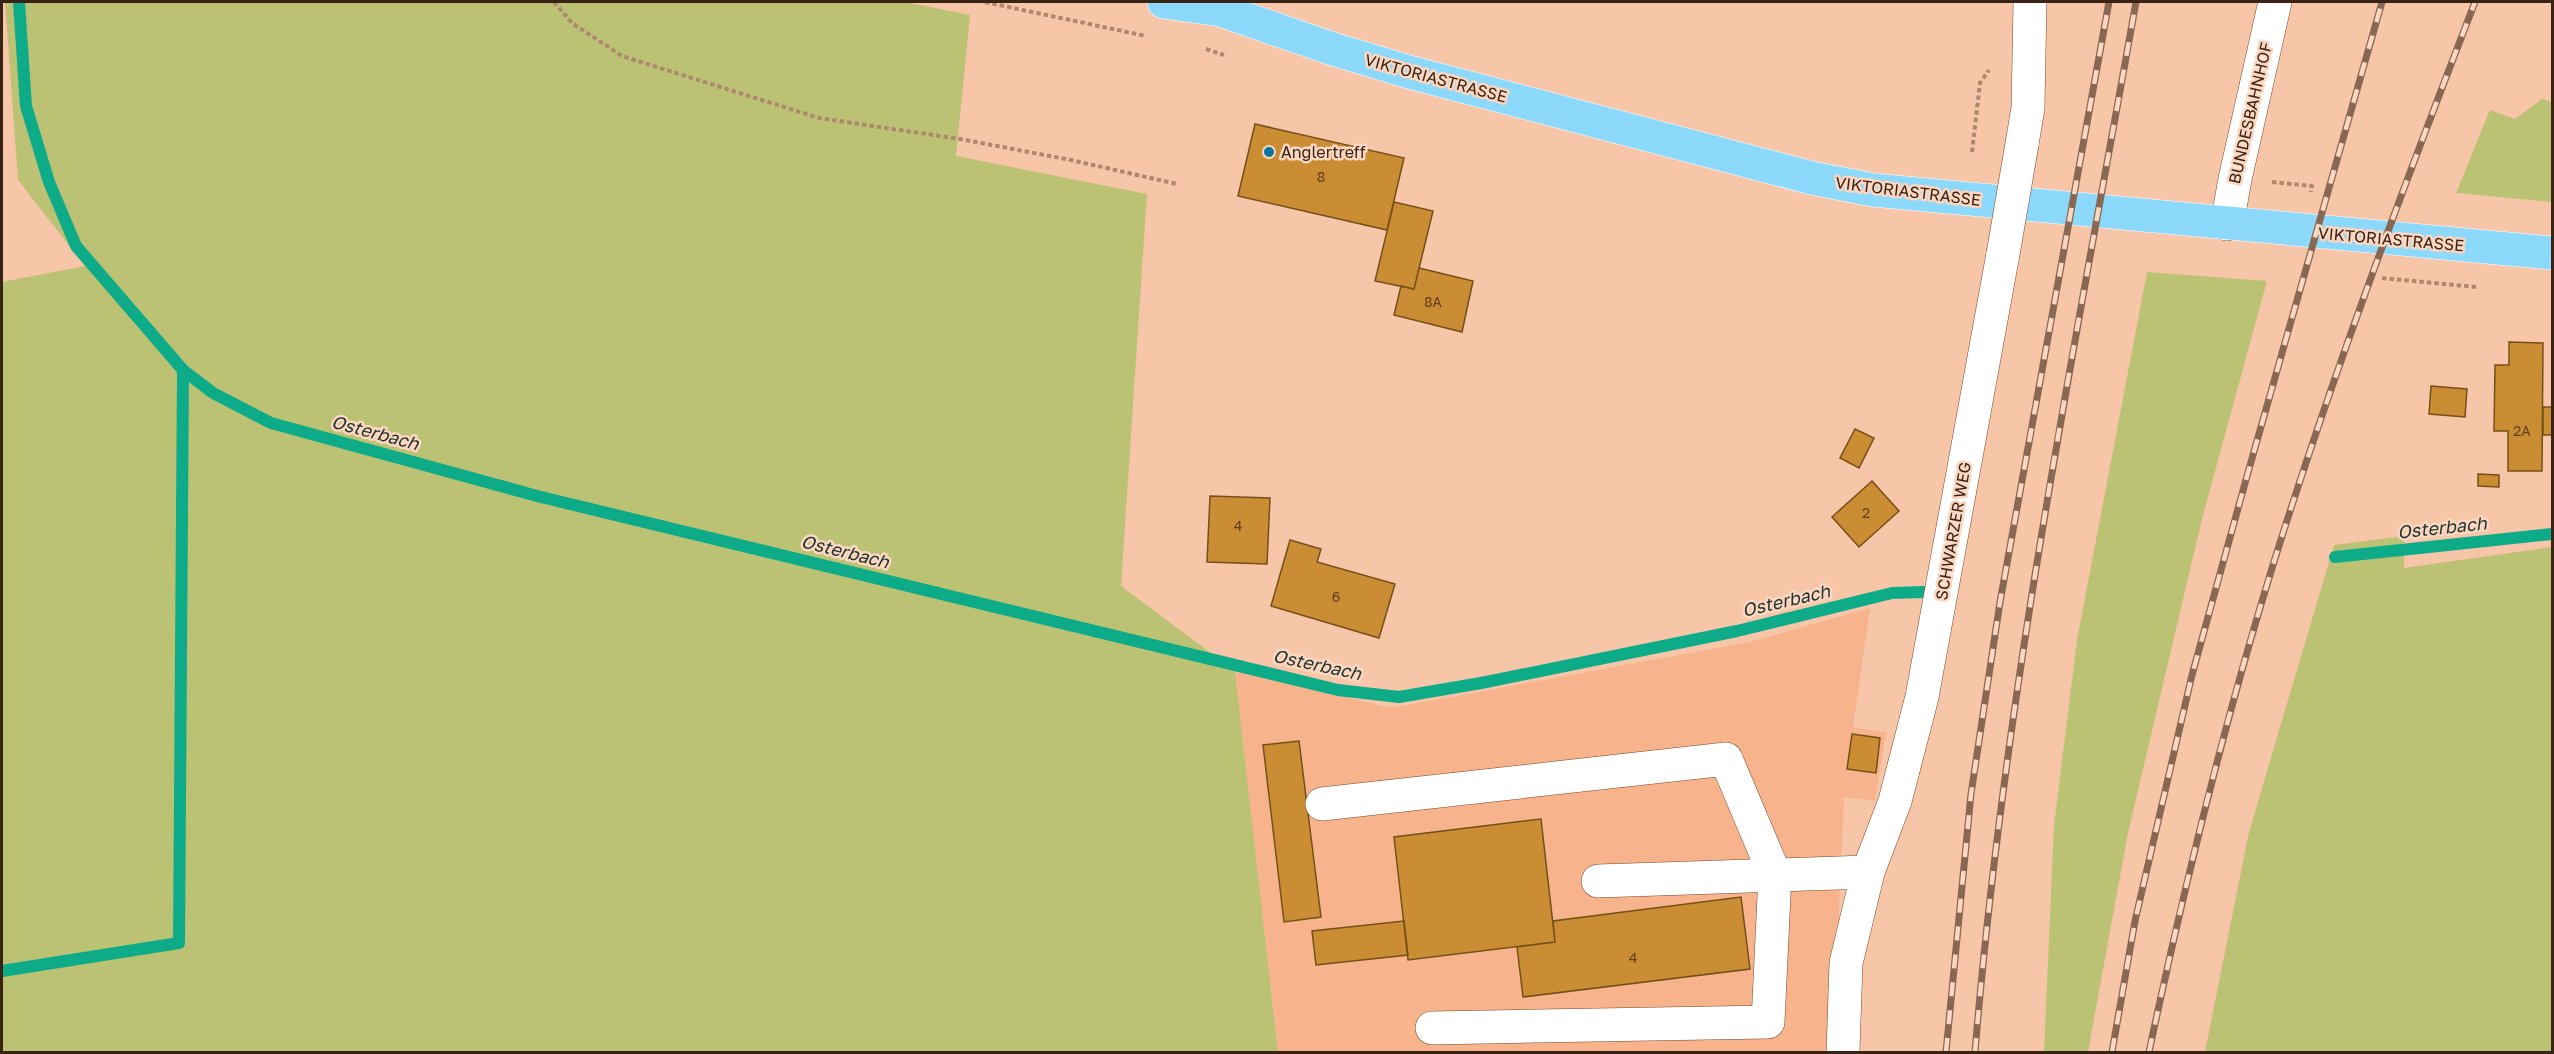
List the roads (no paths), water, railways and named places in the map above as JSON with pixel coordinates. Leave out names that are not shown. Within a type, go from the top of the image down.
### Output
[{"type":"main road","name":"VIKTORIASTRASSE","points":[[1164,2],[1205,5],[1333,49],[1409,72],[1812,178],[1873,190],[2553,253]]},
{"type":"street","name":"SCHWARZER WEG","points":[[1843,1053],[1846,963],[1868,872],[1894,801],[1922,697],[2003,254],[2028,108],[2030,2]]},
{"type":"street","name":"BUNDESBAHNHOF","points":[[2227,224],[2275,2]]},
{"type":"street","points":[[1322,804],[1726,759],[1775,875],[1768,1022],[1432,1028]]},
{"type":"street","points":[[1598,881],[1868,872]]},
{"type":"waterway","name":"Osterbach","points":[[19,2],[26,106],[49,182],[76,246],[183,370],[213,393],[271,423],[537,496],[1338,690],[1399,697],[1481,683],[1737,631],[1892,593],[1924,592]]},
{"type":"waterway","points":[[2,971],[179,943],[183,370]]},
{"type":"waterway","name":"Osterbach","points":[[2335,557],[2552,534]]},
{"type":"railway","points":[[1946,1052],[1971,794],[2000,602],[2109,2]]},
{"type":"railway","points":[[1975,1052],[1988,920],[2022,656],[2065,394],[2136,2]]},
{"type":"railway","points":[[2112,1052],[2135,921],[2192,675],[2382,2]]},
{"type":"railway","points":[[2149,1052],[2180,910],[2215,769],[2275,559],[2361,306],[2475,2]]},
{"type":"place","name":"Anglertreff","points":[[1269,152]]}]
